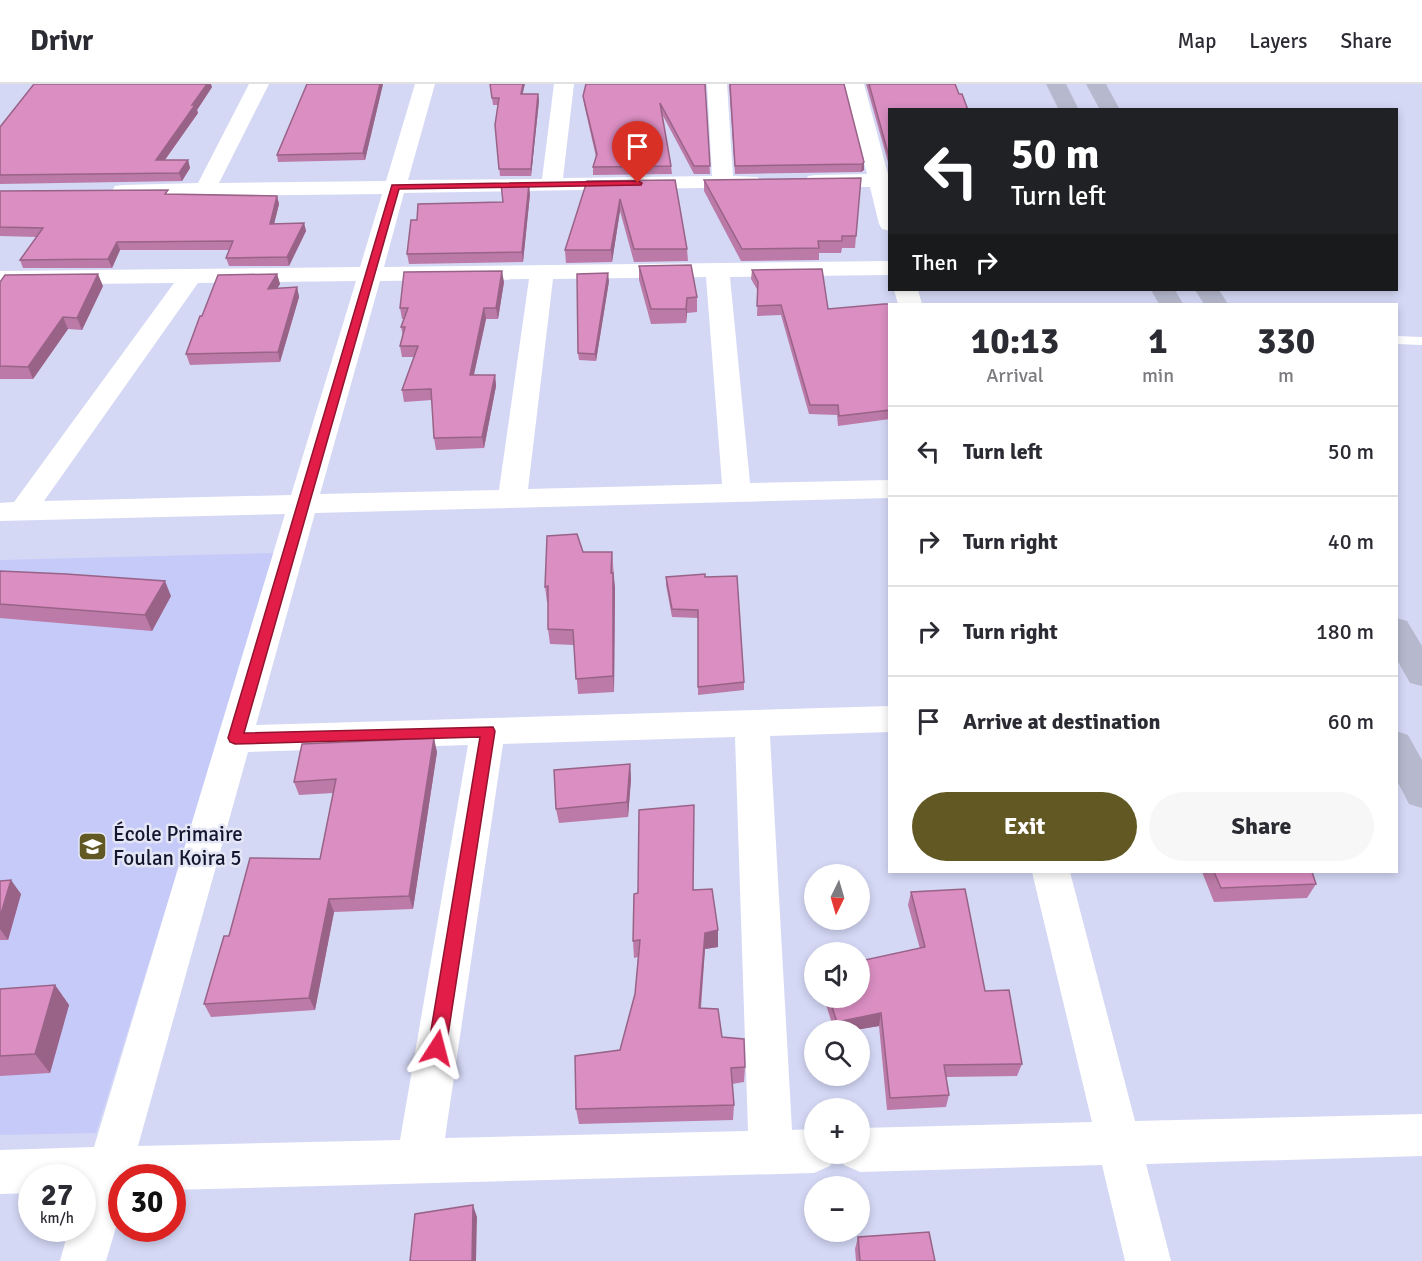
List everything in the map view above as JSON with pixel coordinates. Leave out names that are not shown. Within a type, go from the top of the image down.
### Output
[{"type":"main road","points":[[1056,84],[1068,108]]},
{"type":"main road","points":[[1096,84],[1109,108]]},
{"type":"main road","points":[[1398,632],[1422,674]]},
{"type":"main road","points":[[1398,748],[1422,794]]},
{"type":"street","points":[[205,189],[259,84]]},
{"type":"street","points":[[111,1164],[425,84]]},
{"type":"street","points":[[552,184],[564,84]]},
{"type":"street","points":[[717,84],[723,182]]},
{"type":"street","points":[[854,84],[884,180],[888,209]]},
{"type":"street","points":[[795,181],[884,180]]},
{"type":"street","points":[[102,191],[771,181]]},
{"type":"street","points":[[0,278],[888,268]]},
{"type":"street","points":[[717,269],[737,493]]},
{"type":"street","points":[[512,499],[542,271]]},
{"type":"street","points":[[11,512],[192,275]]},
{"type":"street","points":[[11,512],[888,489]]},
{"type":"street","points":[[235,738],[888,719]]},
{"type":"street","points":[[752,723],[771,1152]]},
{"type":"street","points":[[419,1161],[488,731]]},
{"type":"street","points":[[1051,873],[1148,1261]]},
{"type":"street","points":[[870,1150],[1422,1136]]},
{"type":"street","points":[[186,1167],[804,1151]]},
{"type":"street","points":[[0,1172],[108,1169]]},
{"type":"street","points":[[83,1261],[108,1176]]},
{"type":"lane","points":[[1398,340],[1422,341]]},
{"type":"shaded area","name":"École Primaire Foulan Koira 5","points":[[276,553],[96,1133],[0,1135],[0,560]]},
{"type":"building","points":[[34,84],[207,84],[156,160],[188,160],[179,173],[0,175],[0,127]]},
{"type":"building","points":[[307,84],[380,84],[363,153],[277,155]]},
{"type":"building","points":[[490,84],[523,84],[521,94],[538,94],[531,169],[499,169],[495,125],[499,98],[492,98]]},
{"type":"building","points":[[586,84],[705,84],[710,166],[694,166],[660,103],[671,166],[593,167],[597,154],[583,96]]},
{"type":"building","points":[[730,84],[844,84],[864,162],[862,164],[735,166]]},
{"type":"building","points":[[869,84],[955,84],[967,108],[888,108],[888,153]]},
{"type":"building","points":[[861,178],[856,236],[842,236],[842,241],[818,241],[819,248],[742,249],[704,180]]},
{"type":"building","points":[[675,180],[687,249],[634,249],[620,199],[611,250],[565,250],[587,181]]},
{"type":"building","points":[[501,184],[529,184],[522,252],[407,254],[411,220],[417,220],[418,204],[503,202]]},
{"type":"building","points":[[168,190],[165,194],[277,196],[270,224],[304,223],[287,257],[226,258],[233,241],[117,242],[108,259],[20,260],[43,228],[0,227],[0,191]]},
{"type":"building","points":[[691,265],[697,297],[687,298],[686,309],[651,309],[639,266]]},
{"type":"building","points":[[822,269],[828,309],[888,304],[888,410],[839,416],[838,405],[810,405],[781,305],[757,306],[758,282],[752,270]]},
{"type":"building","points":[[502,271],[496,308],[484,308],[470,375],[495,375],[482,437],[434,438],[431,389],[402,390],[418,346],[400,346],[405,327],[401,327],[408,308],[400,308],[404,272]]},
{"type":"building","points":[[608,273],[595,354],[578,353],[577,274]]},
{"type":"building","points":[[98,274],[77,318],[63,317],[28,367],[0,366],[0,282],[5,275]]},
{"type":"building","points":[[277,274],[268,289],[297,287],[278,352],[186,354],[218,275]]},
{"type":"building","points":[[577,534],[583,552],[612,552],[613,676],[576,679],[573,630],[548,629],[548,586],[545,587],[547,536]]},
{"type":"building","points":[[0,571],[165,581],[145,615],[0,604]]},
{"type":"building","points":[[705,574],[705,577],[737,576],[744,682],[698,687],[698,610],[672,609],[666,577]]},
{"type":"building","points":[[434,738],[409,896],[329,899],[309,998],[204,1004],[224,936],[229,936],[250,858],[320,859],[336,779],[294,782],[302,744]]},
{"type":"building","points":[[630,764],[627,802],[556,809],[554,770]]},
{"type":"building","points":[[694,805],[693,890],[712,889],[718,930],[705,933],[699,1008],[718,1009],[722,1037],[744,1039],[745,1067],[731,1068],[734,1105],[576,1109],[575,1056],[620,1050],[635,994],[640,940],[633,941],[634,894],[638,893],[639,810]]},
{"type":"building","points":[[1214,873],[1312,873],[1316,884],[1221,888]]},
{"type":"building","points":[[11,880],[0,917],[0,881]]},
{"type":"building","points":[[965,889],[985,991],[1009,990],[1022,1064],[944,1065],[949,1095],[890,1098],[881,1013],[836,1020],[832,1008],[870,1008],[870,959],[925,947],[911,892]]},
{"type":"building","points":[[55,985],[35,1054],[0,1056],[0,989]]},
{"type":"building","points":[[473,1205],[472,1261],[410,1261],[415,1214]]},
{"type":"building","points":[[929,1232],[935,1261],[860,1261],[858,1242],[870,1242],[870,1236]]},
{"type":"place","name":"École Primaire Foulan Koira 5","points":[[92,846]]},
{"type":"route","points":[[437,1048],[488,731],[235,738],[395,187],[638,183]]}]
